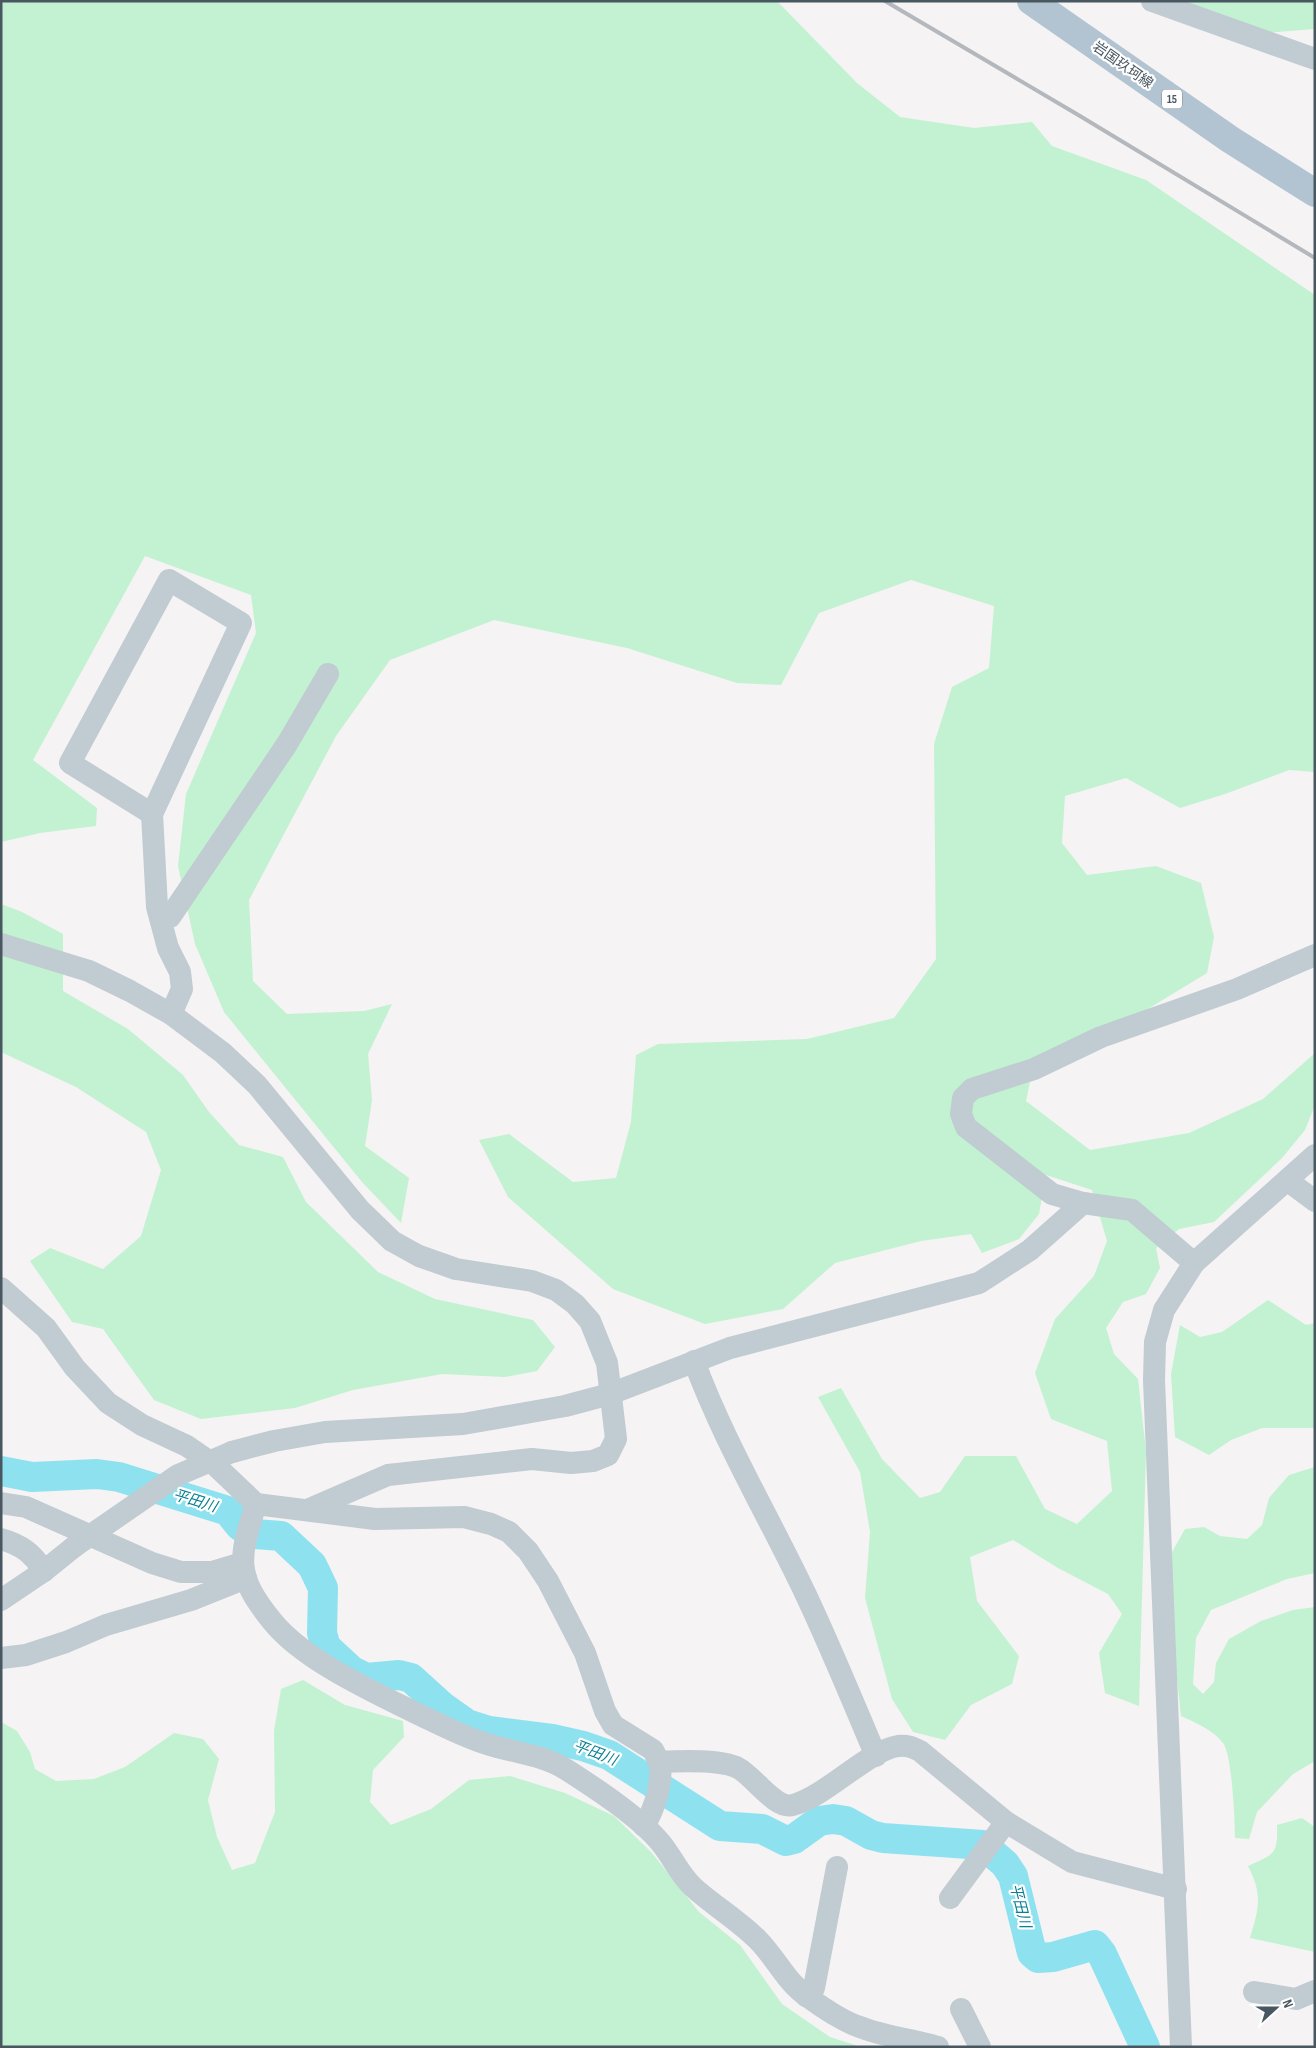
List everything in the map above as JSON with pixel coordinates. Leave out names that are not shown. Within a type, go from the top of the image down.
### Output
[{"type":"main road","name":"岩国玖珂線","points":[[1031,1],[1231,140],[1315,193]]},
{"type":"street","points":[[1152,1],[1315,59]]},
{"type":"street","points":[[152,814],[70,763],[169,580],[241,623],[152,814],[159,914],[168,948],[180,972],[182,989],[171,1014]]},
{"type":"street","points":[[159,914],[170,918],[282,753],[328,674]]},
{"type":"street","points":[[1,944],[89,971],[130,991],[171,1014],[223,1053],[257,1085],[360,1210],[392,1241],[419,1256],[456,1269],[532,1281],[556,1290],[575,1304],[590,1320],[602,1346],[607,1363],[616,1439],[608,1455],[593,1461],[571,1463],[532,1459],[388,1476],[307,1510]]},
{"type":"street","points":[[1194,1263],[1155,1227],[1132,1210],[1084,1203],[1052,1194],[976,1137],[966,1127],[961,1114],[963,1098],[972,1090],[1034,1069],[1101,1037],[1237,989],[1315,955]]},
{"type":"street","points":[[1181,2047],[1154,1380],[1155,1342],[1164,1310],[1194,1263],[1315,1155]]},
{"type":"street","points":[[1288,1181],[1315,1201]]},
{"type":"street","points":[[1,1600],[178,1475],[232,1452],[274,1441],[325,1432],[411,1428],[482,1421],[565,1406],[610,1394],[730,1348],[979,1283],[1030,1250],[1084,1203]]},
{"type":"street","points":[[1,1288],[46,1328],[75,1368],[108,1403],[142,1425],[186,1446],[216,1466],[256,1504],[375,1519],[464,1517],[491,1524],[509,1532],[528,1550],[548,1581],[586,1653],[605,1712],[613,1725],[653,1750],[658,1780],[651,1816],[644,1826]]},
{"type":"street","points":[[694,1361],[702,1383],[747,1477],[806,1594],[876,1756]]},
{"type":"street","points":[[1,1503],[26,1507],[152,1564],[181,1572],[244,1571]]},
{"type":"street","points":[[256,1504],[244,1544],[244,1571],[272,1621],[291,1641],[378,1694],[458,1734],[488,1745],[546,1758],[567,1770],[644,1826],[661,1843],[691,1885],[744,1926],[761,1943],[790,1981],[806,1996],[859,2027],[938,2047]]},
{"type":"street","points":[[1,1539],[18,1544],[32,1554],[44,1571]]},
{"type":"street","points":[[1,1658],[26,1655],[66,1642],[106,1625],[191,1600],[244,1571]]},
{"type":"street","points":[[658,1780],[724,1764],[738,1768],[770,1796],[783,1805],[791,1806],[814,1797],[876,1756],[897,1746],[909,1746],[920,1751],[1006,1822],[1072,1862],[1176,1889]]},
{"type":"street","points":[[950,1898],[1006,1822]]},
{"type":"street","points":[[806,1996],[814,1988],[837,1867]]},
{"type":"street","points":[[1254,1992],[1296,1999],[1315,1991]]},
{"type":"street","points":[[961,2010],[980,2047]]},
{"type":"green space","points":[[1,1],[777,1],[857,83],[900,117],[974,128],[1032,122],[1052,146],[1146,180],[1315,295],[1315,772],[1289,770],[1225,794],[1180,808],[1126,778],[1065,796],[1062,843],[1087,875],[1156,866],[1201,883],[1214,937],[1207,973],[1128,1021],[1034,1063],[1026,1101],[1090,1150],[1189,1133],[1263,1099],[1315,1053],[1315,1105],[1305,1130],[1282,1158],[1214,1222],[1179,1229],[1156,1248],[1160,1268],[1146,1294],[1123,1302],[1106,1328],[1114,1354],[1138,1379],[1146,1452],[1139,1706],[1105,1693],[1099,1653],[1122,1614],[1108,1594],[1058,1568],[1013,1540],[970,1557],[977,1601],[1019,1656],[1012,1684],[971,1705],[945,1740],[913,1732],[892,1699],[865,1598],[870,1532],[860,1472],[818,1397],[841,1388],[882,1459],[920,1498],[940,1492],[965,1456],[1016,1456],[1045,1509],[1077,1524],[1112,1491],[1107,1441],[1051,1419],[1035,1373],[1055,1319],[1094,1276],[1107,1241],[1092,1190],[1046,1175],[1039,1214],[1019,1239],[982,1253],[971,1234],[921,1241],[835,1263],[783,1309],[705,1324],[613,1289],[508,1197],[479,1140],[509,1134],[573,1182],[616,1178],[631,1122],[636,1055],[658,1044],[807,1039],[894,1018],[936,959],[934,744],[952,687],[989,668],[994,606],[911,580],[819,613],[781,685],[737,683],[627,648],[494,620],[390,660],[336,736],[249,900],[253,981],[287,1014],[364,1011],[392,1004],[368,1054],[372,1100],[365,1146],[409,1178],[401,1223],[362,1182],[224,1012],[195,944],[178,866],[186,794],[256,633],[251,595],[145,556],[33,760],[97,808],[96,826],[40,833],[1,842]]},
{"type":"green space","points":[[1178,1],[1315,1],[1315,29],[1262,33]]},
{"type":"green space","points":[[1,904],[22,912],[63,934],[63,991],[128,1029],[183,1075],[209,1112],[239,1145],[283,1157],[306,1202],[378,1272],[435,1299],[533,1320],[555,1347],[537,1371],[505,1377],[442,1374],[353,1390],[295,1408],[201,1419],[154,1400],[103,1329],[72,1322],[30,1261],[50,1248],[103,1269],[141,1236],[161,1170],[146,1132],[76,1087],[1,1052]]},
{"type":"green space","points":[[1268,1300],[1306,1325],[1315,1323],[1315,1428],[1262,1428],[1231,1440],[1209,1455],[1175,1437],[1171,1374],[1180,1325],[1200,1337],[1222,1332]]},
{"type":"green space","points":[[1315,1467],[1315,1573],[1287,1579],[1211,1610],[1196,1638],[1193,1684],[1203,1694],[1214,1682],[1216,1663],[1229,1639],[1261,1621],[1293,1610],[1315,1607],[1315,1761],[1293,1774],[1257,1812],[1249,1839],[1235,1838],[1229,1760],[1223,1743],[1204,1727],[1181,1716],[1171,1623],[1172,1552],[1185,1529],[1204,1527],[1220,1536],[1247,1539],[1262,1525],[1269,1498],[1289,1475]]},
{"type":"green space","points":[[303,1680],[345,1705],[403,1721],[404,1737],[373,1770],[370,1802],[391,1825],[431,1809],[469,1780],[510,1776],[565,1793],[614,1816],[652,1853],[699,1912],[740,1945],[782,2004],[830,2037],[861,2047],[1,2047],[1,1722],[17,1731],[30,1752],[35,1769],[56,1781],[94,1779],[125,1767],[174,1733],[203,1739],[219,1759],[208,1800],[217,1837],[232,1870],[255,1863],[275,1812],[274,1731],[281,1689]]},
{"type":"green space","points":[[1302,1818],[1315,1827],[1315,1952],[1250,1938],[1256,1918],[1258,1894],[1248,1866],[1264,1859],[1273,1852],[1277,1842],[1277,1825]]},
{"type":"waterway","name":"平田川","points":[[1,1471],[32,1477],[97,1474],[119,1477],[228,1511],[240,1526],[255,1534],[281,1536],[312,1565],[323,1588],[322,1633],[326,1647],[352,1671],[366,1678],[399,1675],[411,1678],[443,1707],[467,1724],[489,1731],[552,1739],[583,1746],[609,1755],[720,1826],[762,1829],[786,1841],[794,1839],[819,1821],[833,1819],[846,1821],[871,1835],[883,1838],[983,1845],[1005,1864],[1013,1876],[1032,1953],[1038,1958],[1053,1957],[1095,1945],[1102,1954],[1145,2047]]},
{"type":"railway","points":[[885,1],[1315,258]]}]
